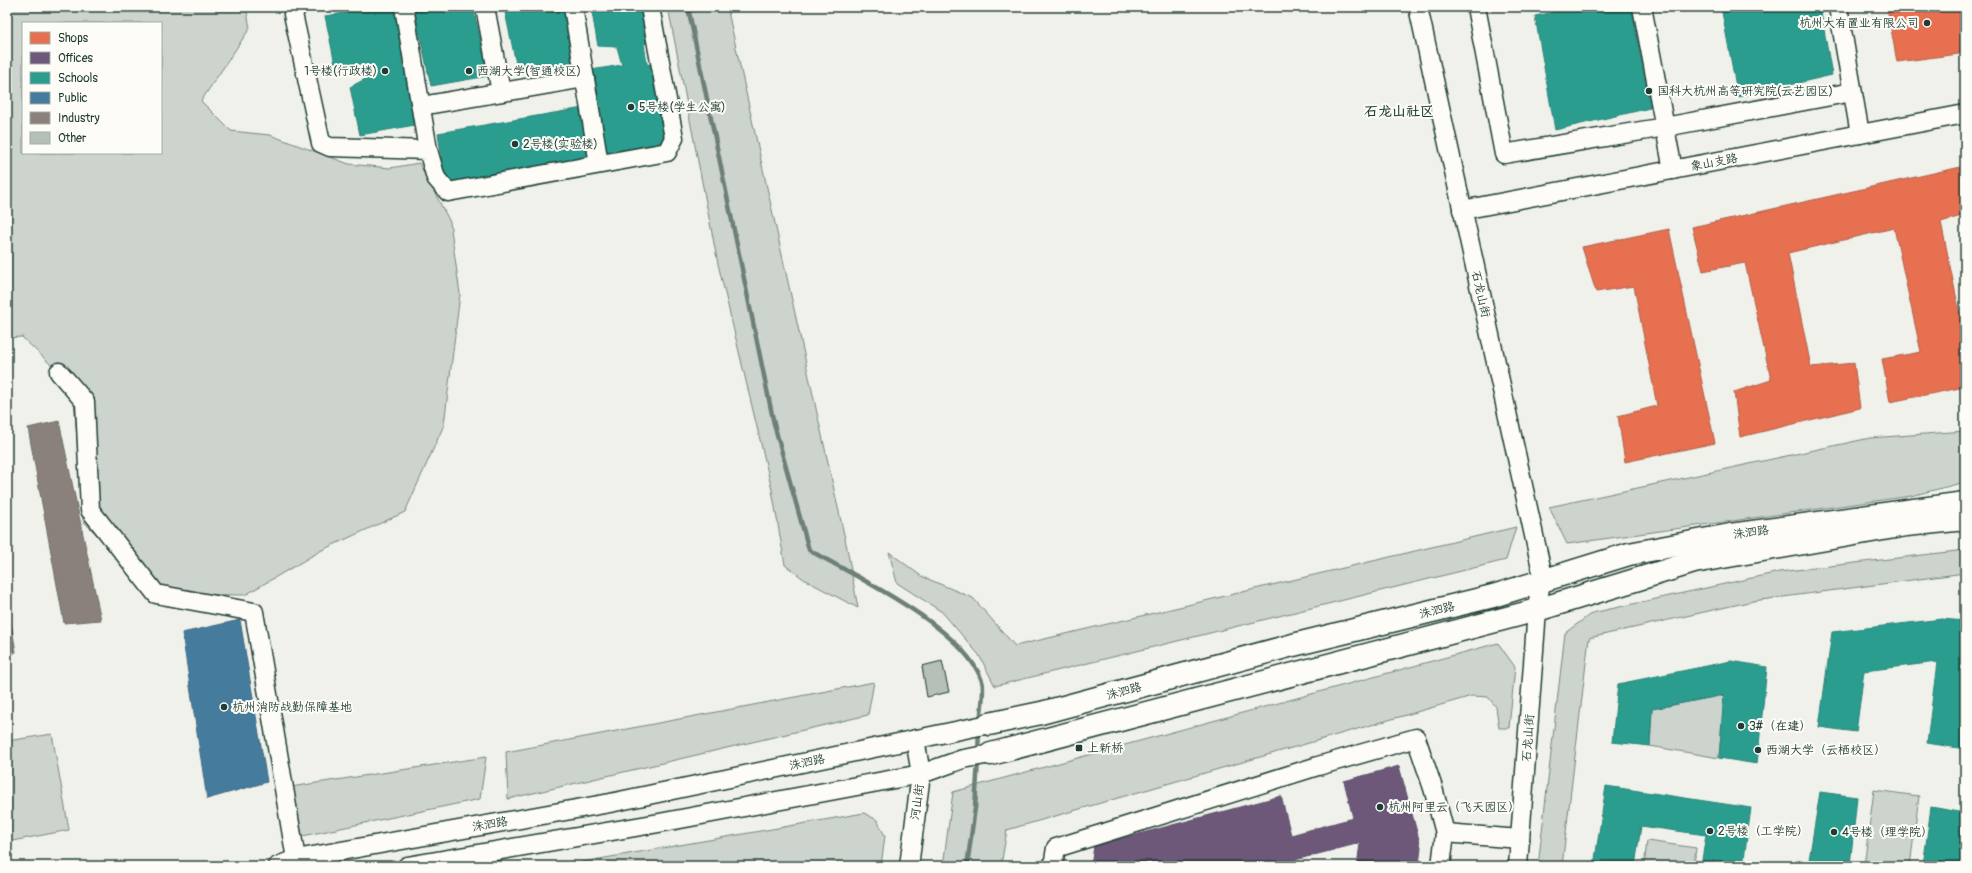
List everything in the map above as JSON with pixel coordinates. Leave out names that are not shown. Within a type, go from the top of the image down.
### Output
[{"type":"main road","name":"洙泗路","points":[[972,727],[1041,713],[1293,645],[1493,596],[1629,554],[1730,535],[1965,503]]},
{"type":"main road","name":"洙泗路","points":[[991,754],[1537,610],[1694,562],[1906,525],[1965,520]]},
{"type":"street","points":[[297,7],[293,14],[321,143],[330,147],[428,150]]},
{"type":"street","points":[[404,7],[428,150],[436,178],[448,192],[667,152],[674,138],[650,7]]},
{"type":"street","points":[[485,7],[501,92]]},
{"type":"street","points":[[573,7],[599,164]]},
{"type":"street","name":"石龙山街","points":[[1418,7],[1531,516],[1542,572],[1537,610],[1518,866]]},
{"type":"street","points":[[1476,7],[1504,154],[1665,127],[1852,92]]},
{"type":"street","points":[[1642,7],[1673,170]]},
{"type":"street","points":[[1838,7],[1860,134]]},
{"type":"street","points":[[421,106],[585,78]]},
{"type":"street","name":"象山支路","points":[[1462,210],[1965,114]]},
{"type":"street","points":[[59,372],[85,402],[90,510],[156,594],[254,612],[296,859]]},
{"type":"street","name":"洙泗路","points":[[278,866],[296,859],[610,803],[972,727]]},
{"type":"street","points":[[1054,866],[1056,848],[1318,766],[1416,738],[1433,788],[1445,833],[1441,866]]},
{"type":"street","name":"河山街","points":[[909,866],[921,774],[915,739]]},
{"type":"street","name":"洙泗路","points":[[406,866],[659,823],[921,774],[963,759],[991,754]]},
{"type":"street","points":[[1445,833],[1520,840]]},
{"type":"shaded area","points":[[7,7],[246,7],[250,28],[201,101],[231,131],[270,135],[349,164],[390,168],[419,163],[450,222],[460,294],[444,425],[405,512],[322,550],[245,595],[156,594],[83,521],[73,386],[22,337],[7,338]]},
{"type":"shaded area","points":[[668,7],[727,7],[847,548],[858,608],[805,580],[785,565],[772,490],[718,264]]},
{"type":"shaded area","points":[[1965,431],[1965,482],[1911,496],[1567,544],[1549,507],[1870,438]]},
{"type":"shaded area","points":[[1516,527],[1506,560],[995,686],[979,655],[942,612],[897,583],[889,552],[921,576],[973,598],[1015,646]]},
{"type":"shaded area","points":[[1965,550],[1965,573],[1753,601],[1589,638],[1562,866],[1538,866],[1565,633],[1592,613],[1779,572]]},
{"type":"shaded area","points":[[1498,643],[1515,667],[1509,728],[1499,728],[1496,707],[1488,697],[1472,696],[1007,830],[1001,866],[943,866],[953,792]]},
{"type":"shaded area","points":[[874,682],[868,715],[508,799],[506,752]]},
{"type":"shaded area","points":[[1724,695],[1719,758],[1650,746],[1652,709]]},
{"type":"shaded area","points":[[52,734],[69,830],[7,842],[7,741]]},
{"type":"shaded area","points":[[486,757],[480,799],[293,838],[284,788]]},
{"type":"shaded area","points":[[1874,790],[1919,796],[1910,866],[1864,866]]},
{"type":"shaded area","points":[[864,813],[877,820],[885,836],[881,866],[848,866],[846,864],[834,863],[813,866],[559,866]]},
{"type":"shaded area","points":[[1647,841],[1696,848],[1694,866],[1644,866]]},
{"type":"building: Shops","name":"杭州大有置业有限公司","points":[[1887,7],[1965,7],[1965,40],[1959,54],[1897,62]]},
{"type":"building: Shops","points":[[1965,166],[1965,215],[1941,222],[1965,339],[1965,387],[1890,402],[1882,359],[1921,352],[1894,228],[1788,253],[1811,367],[1854,363],[1860,408],[1740,437],[1734,392],[1771,380],[1745,263],[1703,271],[1692,227]]},
{"type":"building: Shops","points":[[1669,229],[1715,443],[1625,462],[1618,416],[1657,406],[1634,286],[1596,292],[1582,247]]},
{"type":"building: Offices","name":"杭州阿里云（飞天园区）","points":[[1399,766],[1421,847],[1419,866],[1357,866],[1360,843],[1272,866],[1091,866],[1094,846],[1281,796],[1291,835],[1353,818],[1344,781]]},
{"type":"building: Schools","name":"1号楼(行政楼)","points":[[384,7],[396,7],[410,51],[401,57],[407,81],[421,78],[431,122],[360,135],[350,87],[367,78],[364,64],[335,64],[325,16]]},
{"type":"building: Schools","points":[[414,7],[473,7],[488,76],[431,86]]},
{"type":"building: Schools","points":[[504,7],[568,7],[579,63],[518,73]]},
{"type":"building: Schools","name":"5号楼(学生公寓)","points":[[591,7],[653,7],[658,39],[644,44],[647,64],[658,66],[671,144],[603,152],[591,70],[622,65],[617,47],[598,46]]},
{"type":"building: Schools","points":[[1579,7],[1631,7],[1650,108],[1555,130],[1535,16]]},
{"type":"building: Schools","points":[[1721,7],[1820,7],[1832,75],[1738,97]]},
{"type":"building: Schools","name":"2号楼(实验楼)","points":[[583,108],[592,156],[445,184],[438,133]]},
{"type":"building: Schools","points":[[1942,619],[1965,621],[1965,749],[1927,743],[1937,662],[1864,671],[1856,732],[1819,727],[1832,632]]},
{"type":"building: Schools","name":"3#（在建）","points":[[1731,661],[1767,667],[1757,764],[1719,758],[1724,695],[1652,709],[1650,746],[1612,742],[1618,684]]},
{"type":"building: Schools","name":"2号楼（工学院）","points":[[1606,786],[1751,808],[1743,866],[1701,866],[1706,835],[1641,826],[1635,866],[1594,866]]},
{"type":"building: Schools","name":"4号楼（理学院）","points":[[1820,792],[1857,797],[1850,866],[1808,866]]},
{"type":"building: Schools","name":"4号楼（理学院）","points":[[1931,807],[1965,813],[1959,866],[1923,866]]},
{"type":"building: Public","name":"杭州消防战勤保障基地","points":[[240,620],[267,782],[207,799],[182,633]]},
{"type":"building: Industry","points":[[59,421],[101,620],[64,623],[28,428]]},
{"type":"building: Industry","points":[[7,600],[16,652],[7,655]]},
{"type":"building: Other","points":[[942,661],[949,692],[927,697],[922,666]]},
{"type":"waterway","points":[[688,7],[774,424],[809,550],[854,574],[907,606],[932,623],[954,642],[971,661],[982,681],[983,695],[980,721]]},
{"type":"waterway","points":[[978,753],[979,730]]},
{"type":"waterway","points":[[967,866],[975,808],[978,760]]},
{"type":"place","name":"杭州大有置业有限公司","points":[[1927,23]]},
{"type":"place","name":"1号楼(行政楼)","points":[[385,71]]},
{"type":"place","name":"西湖大学(智通校区)","points":[[469,71]]},
{"type":"place","name":"国科大杭州高等研究院(云艺园区)","points":[[1649,91]]},
{"type":"place","name":"5号楼(学生公寓)","points":[[631,107]]},
{"type":"place","name":"2号楼(实验楼)","points":[[515,144]]},
{"type":"place","name":"杭州消防战勤保障基地","points":[[224,707]]},
{"type":"place","name":"3#（在建）","points":[[1741,726]]},
{"type":"place","name":"上新桥","points":[[1079,748]]},
{"type":"place","name":"西湖大学（云栖校区）","points":[[1758,750]]},
{"type":"place","name":"杭州阿里云（飞天园区）","points":[[1380,807]]},
{"type":"place","name":"2号楼（工学院）","points":[[1710,831]]},
{"type":"place","name":"4号楼（理学院）","points":[[1834,832]]},
{"type":"district","name":"石龙山社区","points":[[1399,111]]}]
